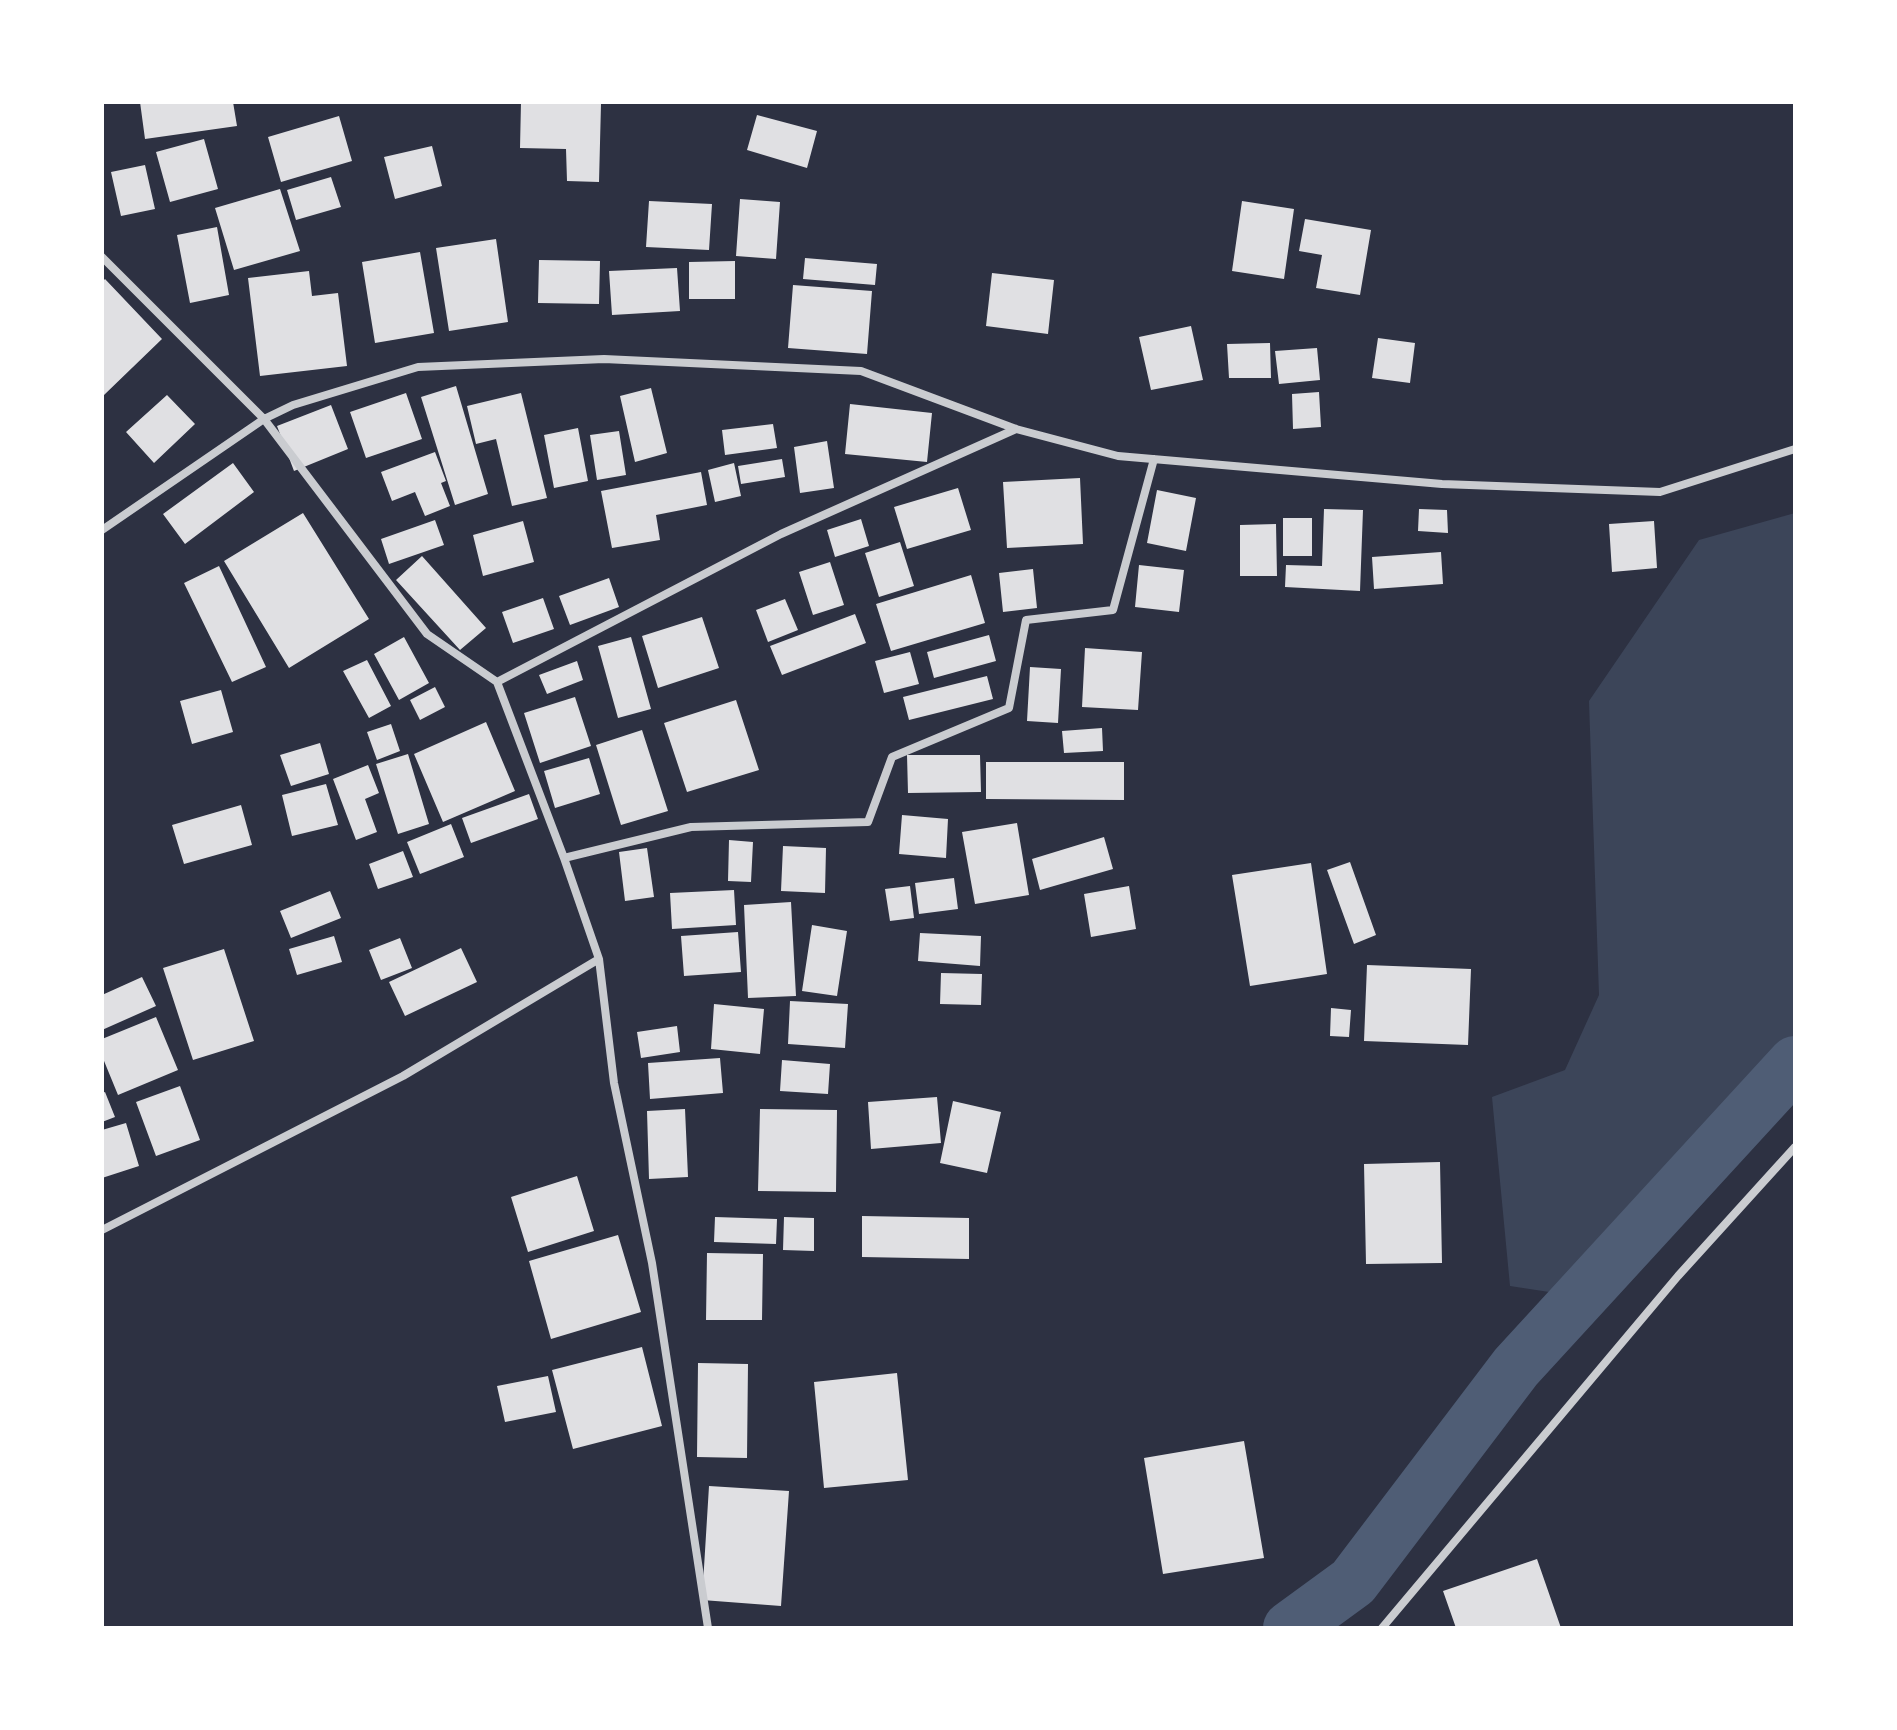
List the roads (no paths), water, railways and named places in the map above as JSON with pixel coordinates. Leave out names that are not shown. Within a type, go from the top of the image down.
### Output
[{"type":"street","points":[[102,257],[264,419],[427,634],[497,682],[599,959],[614,1083],[652,1263],[708,1628]]},
{"type":"street","points":[[102,530],[264,419],[293,405],[418,367],[604,359],[861,371],[1016,429],[1118,456],[1442,484],[1660,492],[1795,449]]},
{"type":"street","points":[[497,682],[781,534],[1016,429]]},
{"type":"street","points":[[564,858],[691,827],[868,822],[892,757],[1009,708],[1026,620],[1113,610],[1154,459]]},
{"type":"street","points":[[102,1230],[403,1076],[599,959]]},
{"type":"street","points":[[1382,1628],[1678,1276],[1795,1147]]},
{"type":"waterway","points":[[1290,1628],[1353,1582],[1516,1367],[1795,1063]]}]
